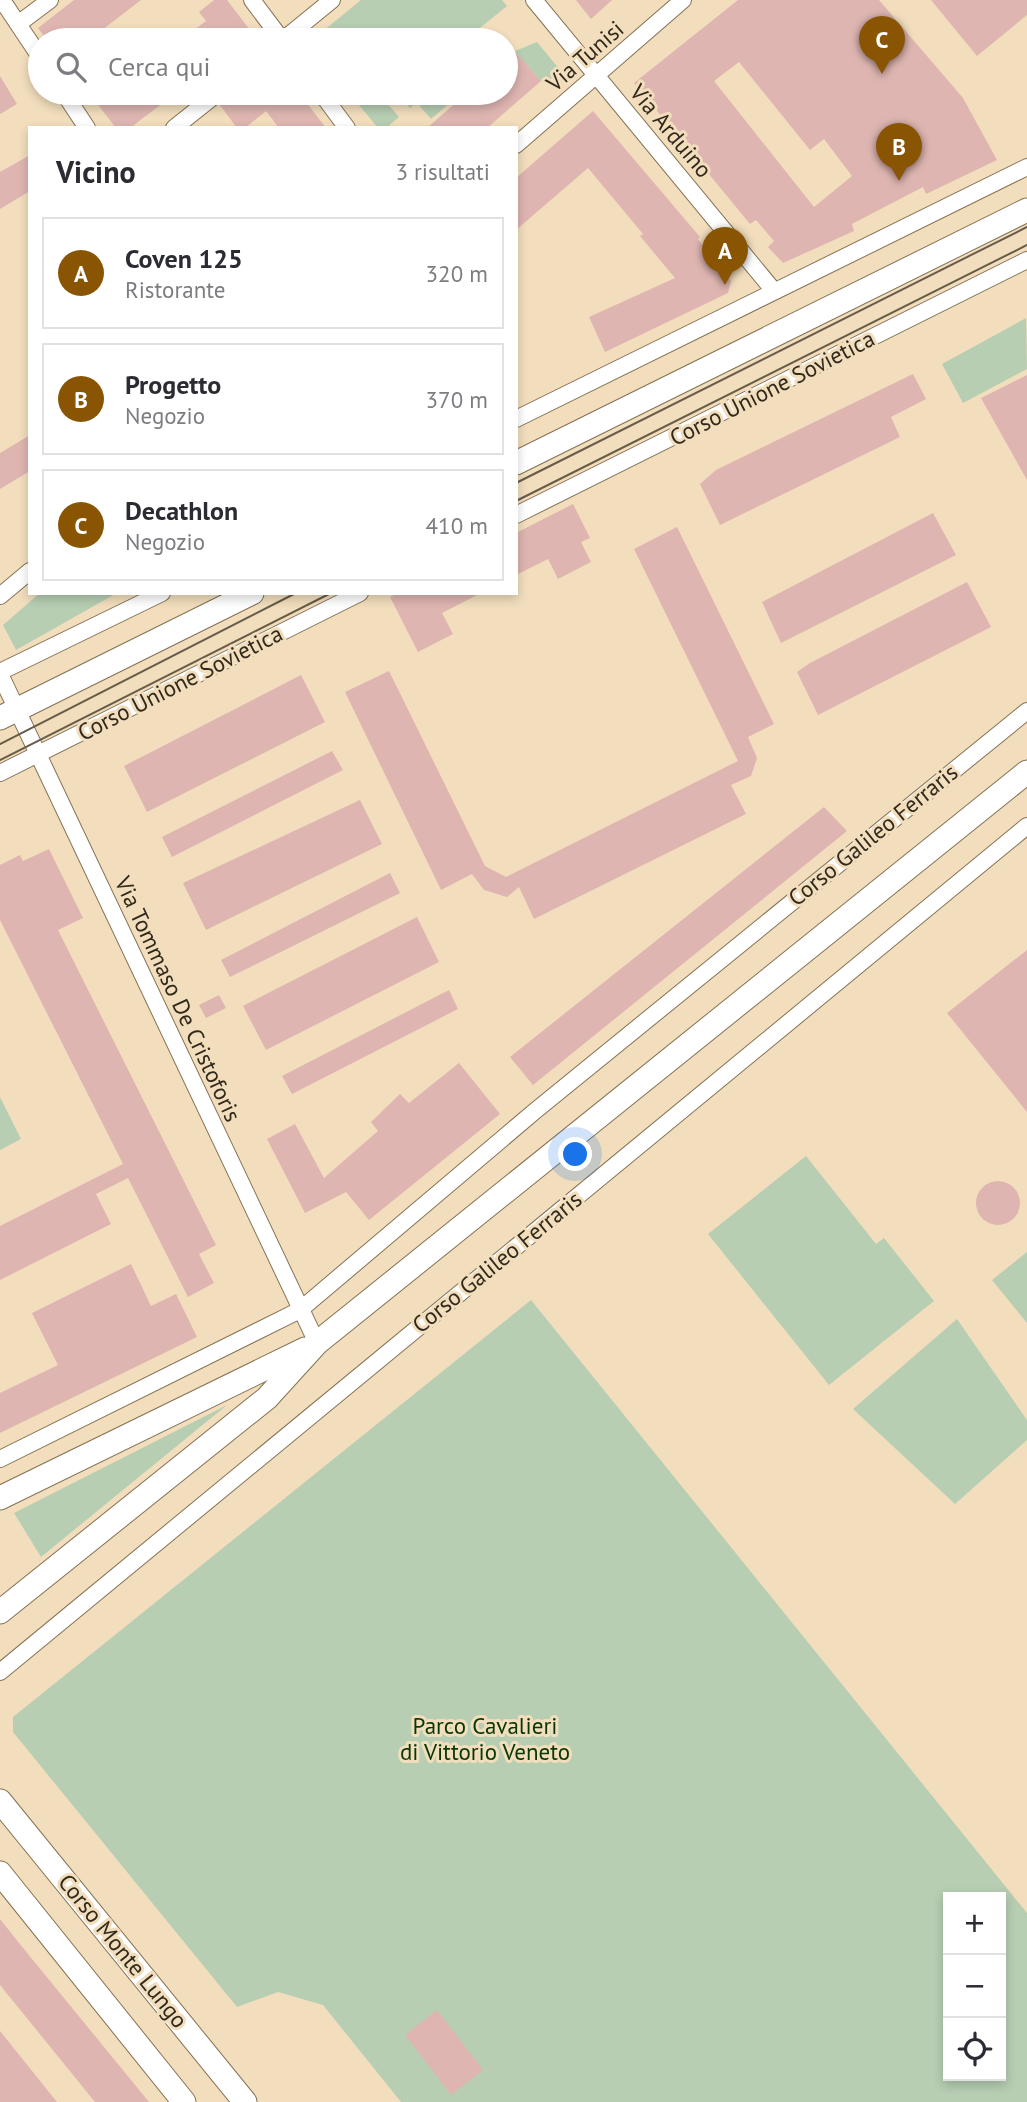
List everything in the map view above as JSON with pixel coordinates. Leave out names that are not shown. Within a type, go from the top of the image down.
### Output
[{"type":"main road","name":"Corso Unione Sovietica","points":[[518,462],[1027,210]]},
{"type":"main road","name":"Corso Unione Sovietica","points":[[9,713],[248,595]]},
{"type":"main road","name":"Corso Galileo Ferraris","points":[[0,1612],[267,1398],[317,1343],[1027,772]]},
{"type":"main road","name":"Corso Galileo Ferraris","points":[[0,1498],[317,1343]]},
{"type":"main road","name":"Corso Monte Lungo","points":[[0,1801],[245,2102]]},
{"type":"main road","name":"Corso Monte Lungo","points":[[0,1873],[184,2102]]},
{"type":"street","points":[[2,0],[28,39]]},
{"type":"street","points":[[18,24],[50,0]]},
{"type":"street","points":[[252,0],[274,28]]},
{"type":"street","points":[[298,28],[332,0]]},
{"type":"street","name":"Via Arduino","points":[[534,0],[774,291]]},
{"type":"street","name":"Via Tunisi","points":[[518,143],[683,0]]},
{"type":"street","points":[[72,105],[87,126]]},
{"type":"street","points":[[177,126],[203,105]]},
{"type":"street","points":[[330,105],[346,126]]},
{"type":"street","points":[[518,418],[1027,167]]},
{"type":"street","name":"Corso Unione Sovietica","points":[[518,514],[1027,260]]},
{"type":"street","points":[[0,596],[28,573]]},
{"type":"street","points":[[0,673],[158,595]]},
{"type":"street","name":"Corso Unione Sovietica","points":[[0,773],[356,595]]},
{"type":"street","name":"Via Tommaso De Cristoforis","points":[[0,673],[9,713],[37,755],[317,1343]]},
{"type":"street","name":"Corso Galileo Ferraris","points":[[0,1459],[300,1310],[535,1111],[1027,711]]},
{"type":"street","name":"Corso Galileo Ferraris","points":[[0,1672],[1027,826]]},
{"type":"green space","points":[[361,0],[502,0],[507,6],[480,28],[327,28]]},
{"type":"green space","points":[[537,42],[566,77],[554,88],[541,81],[518,54],[518,50]]},
{"type":"green space","points":[[359,105],[389,105],[399,117],[388,126],[376,126]]},
{"type":"green space","points":[[419,105],[447,105],[431,119]]},
{"type":"green space","points":[[1026,318],[1027,369],[963,403],[942,364]]},
{"type":"green space","points":[[38,595],[113,595],[16,650],[3,625]]},
{"type":"green space","points":[[0,1097],[21,1139],[0,1150]]},
{"type":"green space","points":[[806,1156],[876,1244],[884,1238],[934,1301],[829,1385],[708,1234]]},
{"type":"green space","points":[[1027,1252],[1027,1323],[992,1280]]},
{"type":"green space","name":"Parco Cavalieri di Vittorio Veneto","points":[[531,1300],[1027,1913],[1027,2102],[401,2102],[323,2005],[278,1992],[237,2007],[13,1732],[13,1717]]},
{"type":"green space","points":[[957,1319],[1027,1420],[1027,1440],[955,1504],[853,1409]]},
{"type":"green space","points":[[227,1405],[41,1557],[14,1513]]},
{"type":"building","points":[[74,0],[141,0],[105,28],[38,28]]},
{"type":"building","points":[[214,0],[227,0],[248,28],[197,28],[206,21],[199,12]]},
{"type":"building","points":[[576,0],[612,0],[591,19]]},
{"type":"building","points":[[738,0],[879,0],[963,98],[997,160],[926,194],[923,187],[852,224],[854,231],[783,263],[768,247],[774,241],[756,220],[750,224],[634,83]],"holes":[[[739,62],[810,150],[824,139],[852,176],[814,207],[714,81]]]},
{"type":"building","points":[[931,0],[1027,0],[1027,15],[977,56]]},
{"type":"building","points":[[518,54],[541,81],[518,101]]},
{"type":"building","points":[[0,76],[17,104],[0,114]]},
{"type":"building","points":[[98,105],[160,105],[133,126],[114,126]]},
{"type":"building","points":[[220,105],[308,105],[324,126],[277,126],[266,111],[247,126],[236,126]]},
{"type":"building","points":[[453,105],[513,105],[489,126],[429,126]]},
{"type":"building","points":[[593,111],[700,237],[698,239],[731,281],[728,293],[605,352],[589,317],[675,278],[640,236],[643,234],[588,168],[518,228],[518,176]]},
{"type":"building","points":[[28,156],[28,192],[0,209],[0,172]]},
{"type":"building","points":[[913,374],[926,399],[891,417],[900,437],[720,525],[700,484],[716,470]]},
{"type":"building","points":[[1027,375],[1027,480],[981,398]]},
{"type":"building","points":[[28,436],[28,472],[0,489],[0,453]]},
{"type":"building","points":[[573,504],[590,538],[581,542],[591,562],[558,579],[548,559],[518,574],[518,532]]},
{"type":"building","points":[[933,513],[956,555],[781,643],[762,602]]},
{"type":"building","points":[[677,527],[774,724],[748,737],[757,758],[751,776],[731,785],[746,814],[534,919],[519,887],[507,897],[484,890],[472,874],[441,890],[345,692],[389,671],[485,866],[506,877],[738,761],[634,549]]},
{"type":"building","points":[[967,582],[991,627],[818,715],[797,672]]},
{"type":"building","points":[[477,595],[442,613],[453,634],[418,652],[390,597]]},
{"type":"building","points":[[301,675],[325,722],[147,812],[124,766]]},
{"type":"building","points":[[332,751],[343,770],[172,857],[162,837]]},
{"type":"building","points":[[360,800],[382,844],[206,930],[183,883]]},
{"type":"building","points":[[824,807],[847,831],[533,1085],[510,1057]]},
{"type":"building","points":[[49,849],[83,918],[58,930],[216,1245],[199,1254],[214,1283],[188,1297],[128,1178],[96,1194],[111,1224],[0,1280],[0,1226],[123,1164],[0,920],[0,865],[20,855],[23,861]]},
{"type":"building","points":[[390,873],[400,893],[230,977],[221,960]]},
{"type":"building","points":[[417,917],[439,962],[266,1050],[243,1006]]},
{"type":"building","points":[[1027,950],[1027,1112],[947,1013]]},
{"type":"building","points":[[449,990],[458,1009],[292,1094],[282,1076]]},
{"type":"building","points":[[219,995],[226,1008],[206,1018],[199,1005]]},
{"type":"building","points":[[459,1063],[500,1114],[369,1220],[346,1192],[305,1213],[267,1139],[295,1124],[324,1178],[378,1131],[371,1122],[400,1094],[409,1103]]},
{"type":"building","points":[[998,1181],[1013,1188],[1020,1203],[1013,1218],[998,1225],[983,1218],[976,1203],[983,1188]]},
{"type":"building","points":[[131,1264],[151,1306],[176,1294],[197,1337],[0,1433],[0,1393],[58,1365],[32,1313]]},
{"type":"building","points":[[0,1919],[149,2102],[95,2102],[0,1985]]},
{"type":"building","points":[[437,2010],[483,2070],[451,2095],[405,2035]]},
{"type":"building","points":[[0,2031],[57,2102],[0,2102]]},
{"type":"tram line","points":[[518,482],[1027,227]]},
{"type":"tram line","points":[[518,500],[1027,245]]},
{"type":"tram line","points":[[0,744],[292,595]]},
{"type":"tram line","points":[[0,760],[327,595]]},
{"type":"place","name":"Decathlon","points":[[882,74]]},
{"type":"place","name":"Progetto","points":[[899,181]]},
{"type":"place","name":"Coven 125","points":[[725,285]]}]
